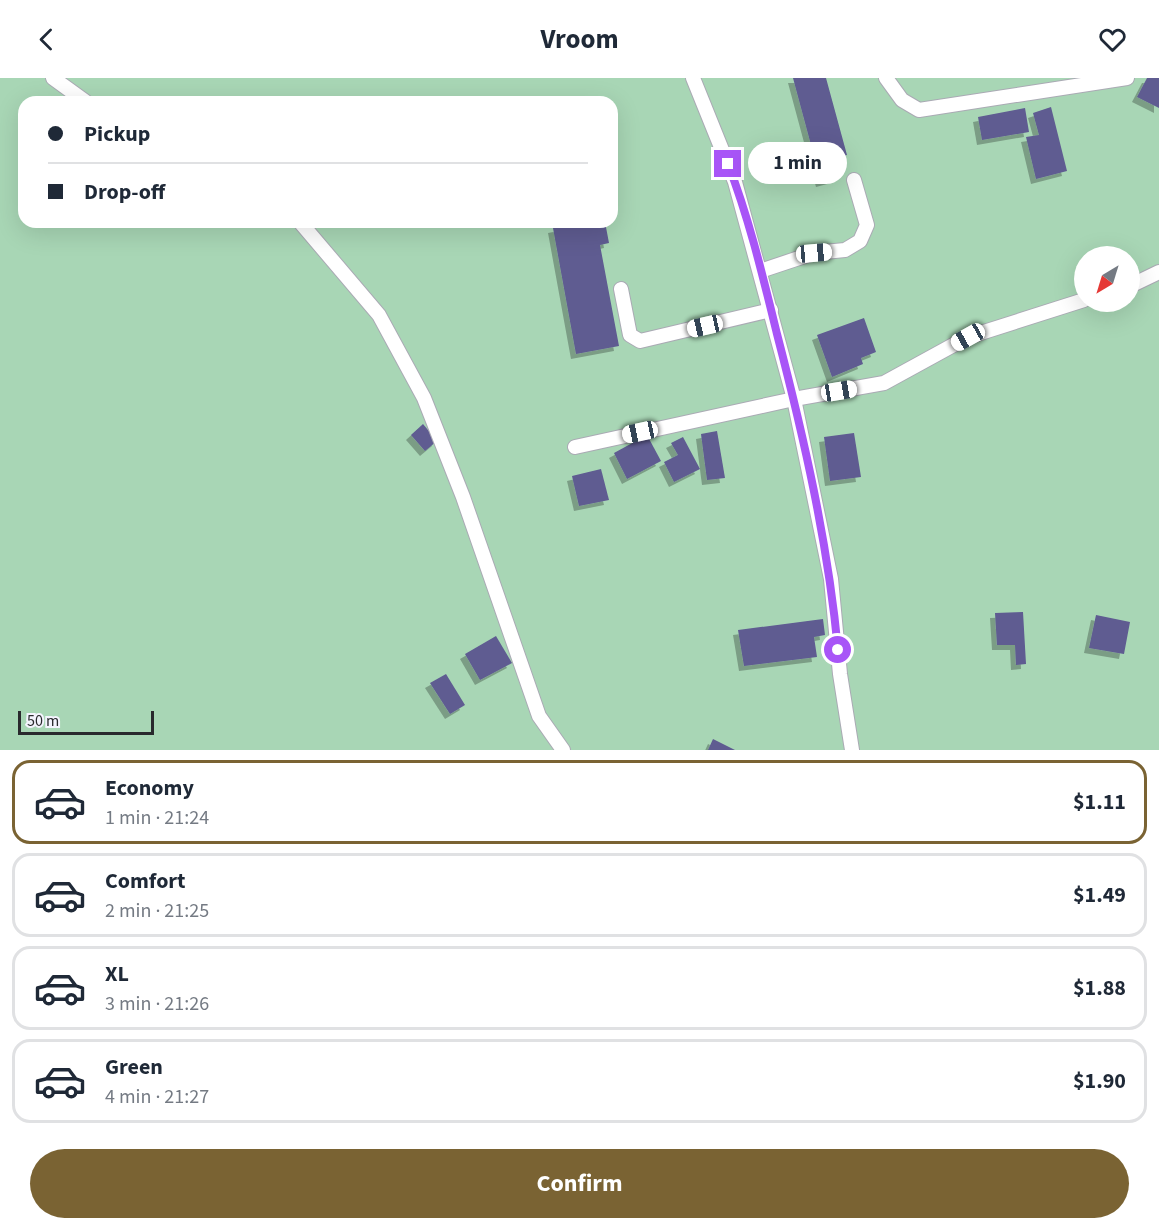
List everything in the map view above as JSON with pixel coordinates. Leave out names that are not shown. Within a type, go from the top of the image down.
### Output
[{"type":"street","points":[[53,78],[78,96]]},
{"type":"street","points":[[693,78],[735,182],[794,399],[831,579],[840,674],[852,750]]},
{"type":"street","points":[[886,78],[902,100],[919,110],[1127,78]]},
{"type":"street","points":[[760,271],[814,253],[845,250],[860,241],[867,225],[854,180]]},
{"type":"street","points":[[305,228],[379,315],[424,398],[463,497],[539,716],[563,750]]},
{"type":"street","points":[[1140,281],[1159,272]]},
{"type":"street","points":[[621,289],[630,335],[640,341],[771,310]]},
{"type":"street","points":[[575,447],[794,399],[884,383],[968,337],[1074,303]]},
{"type":"green space","points":[[0,78],[1159,78],[1159,750],[0,750]]},
{"type":"building","points":[[793,78],[826,78],[847,155],[830,160],[836,178],[821,182]]},
{"type":"building","points":[[1147,78],[1159,78],[1159,108],[1137,97]]},
{"type":"building","points":[[1051,107],[1067,171],[1036,179],[1026,137],[1039,135],[1033,113]]},
{"type":"building","points":[[1025,108],[1029,132],[982,140],[978,117]]},
{"type":"building","points":[[553,228],[606,228],[609,243],[600,245],[619,346],[576,354]]},
{"type":"building","points":[[864,318],[876,352],[861,358],[863,364],[832,377],[817,335]]},
{"type":"building","points":[[423,424],[437,441],[425,451],[411,435]]},
{"type":"building","points":[[717,431],[725,478],[707,480],[701,434]]},
{"type":"building","points":[[854,433],[861,477],[830,481],[824,437]]},
{"type":"building","points":[[647,435],[661,461],[627,479],[614,453]]},
{"type":"building","points":[[683,437],[700,469],[674,482],[664,462],[678,455],[671,443]]},
{"type":"building","points":[[601,469],[609,500],[579,506],[572,476]]},
{"type":"building","points":[[1023,612],[1026,664],[1016,665],[1015,645],[997,645],[995,613]]},
{"type":"building","points":[[1096,615],[1130,622],[1124,654],[1089,648]]},
{"type":"building","points":[[823,619],[825,635],[814,637],[817,657],[744,666],[738,630]]},
{"type":"building","points":[[496,636],[512,663],[480,680],[465,654]]},
{"type":"building","points":[[446,674],[465,705],[450,714],[430,683]]},
{"type":"building","points":[[713,739],[735,750],[708,750]]},
{"type":"route","points":[[728,164],[771,310],[794,399],[831,579],[838,650]]}]
